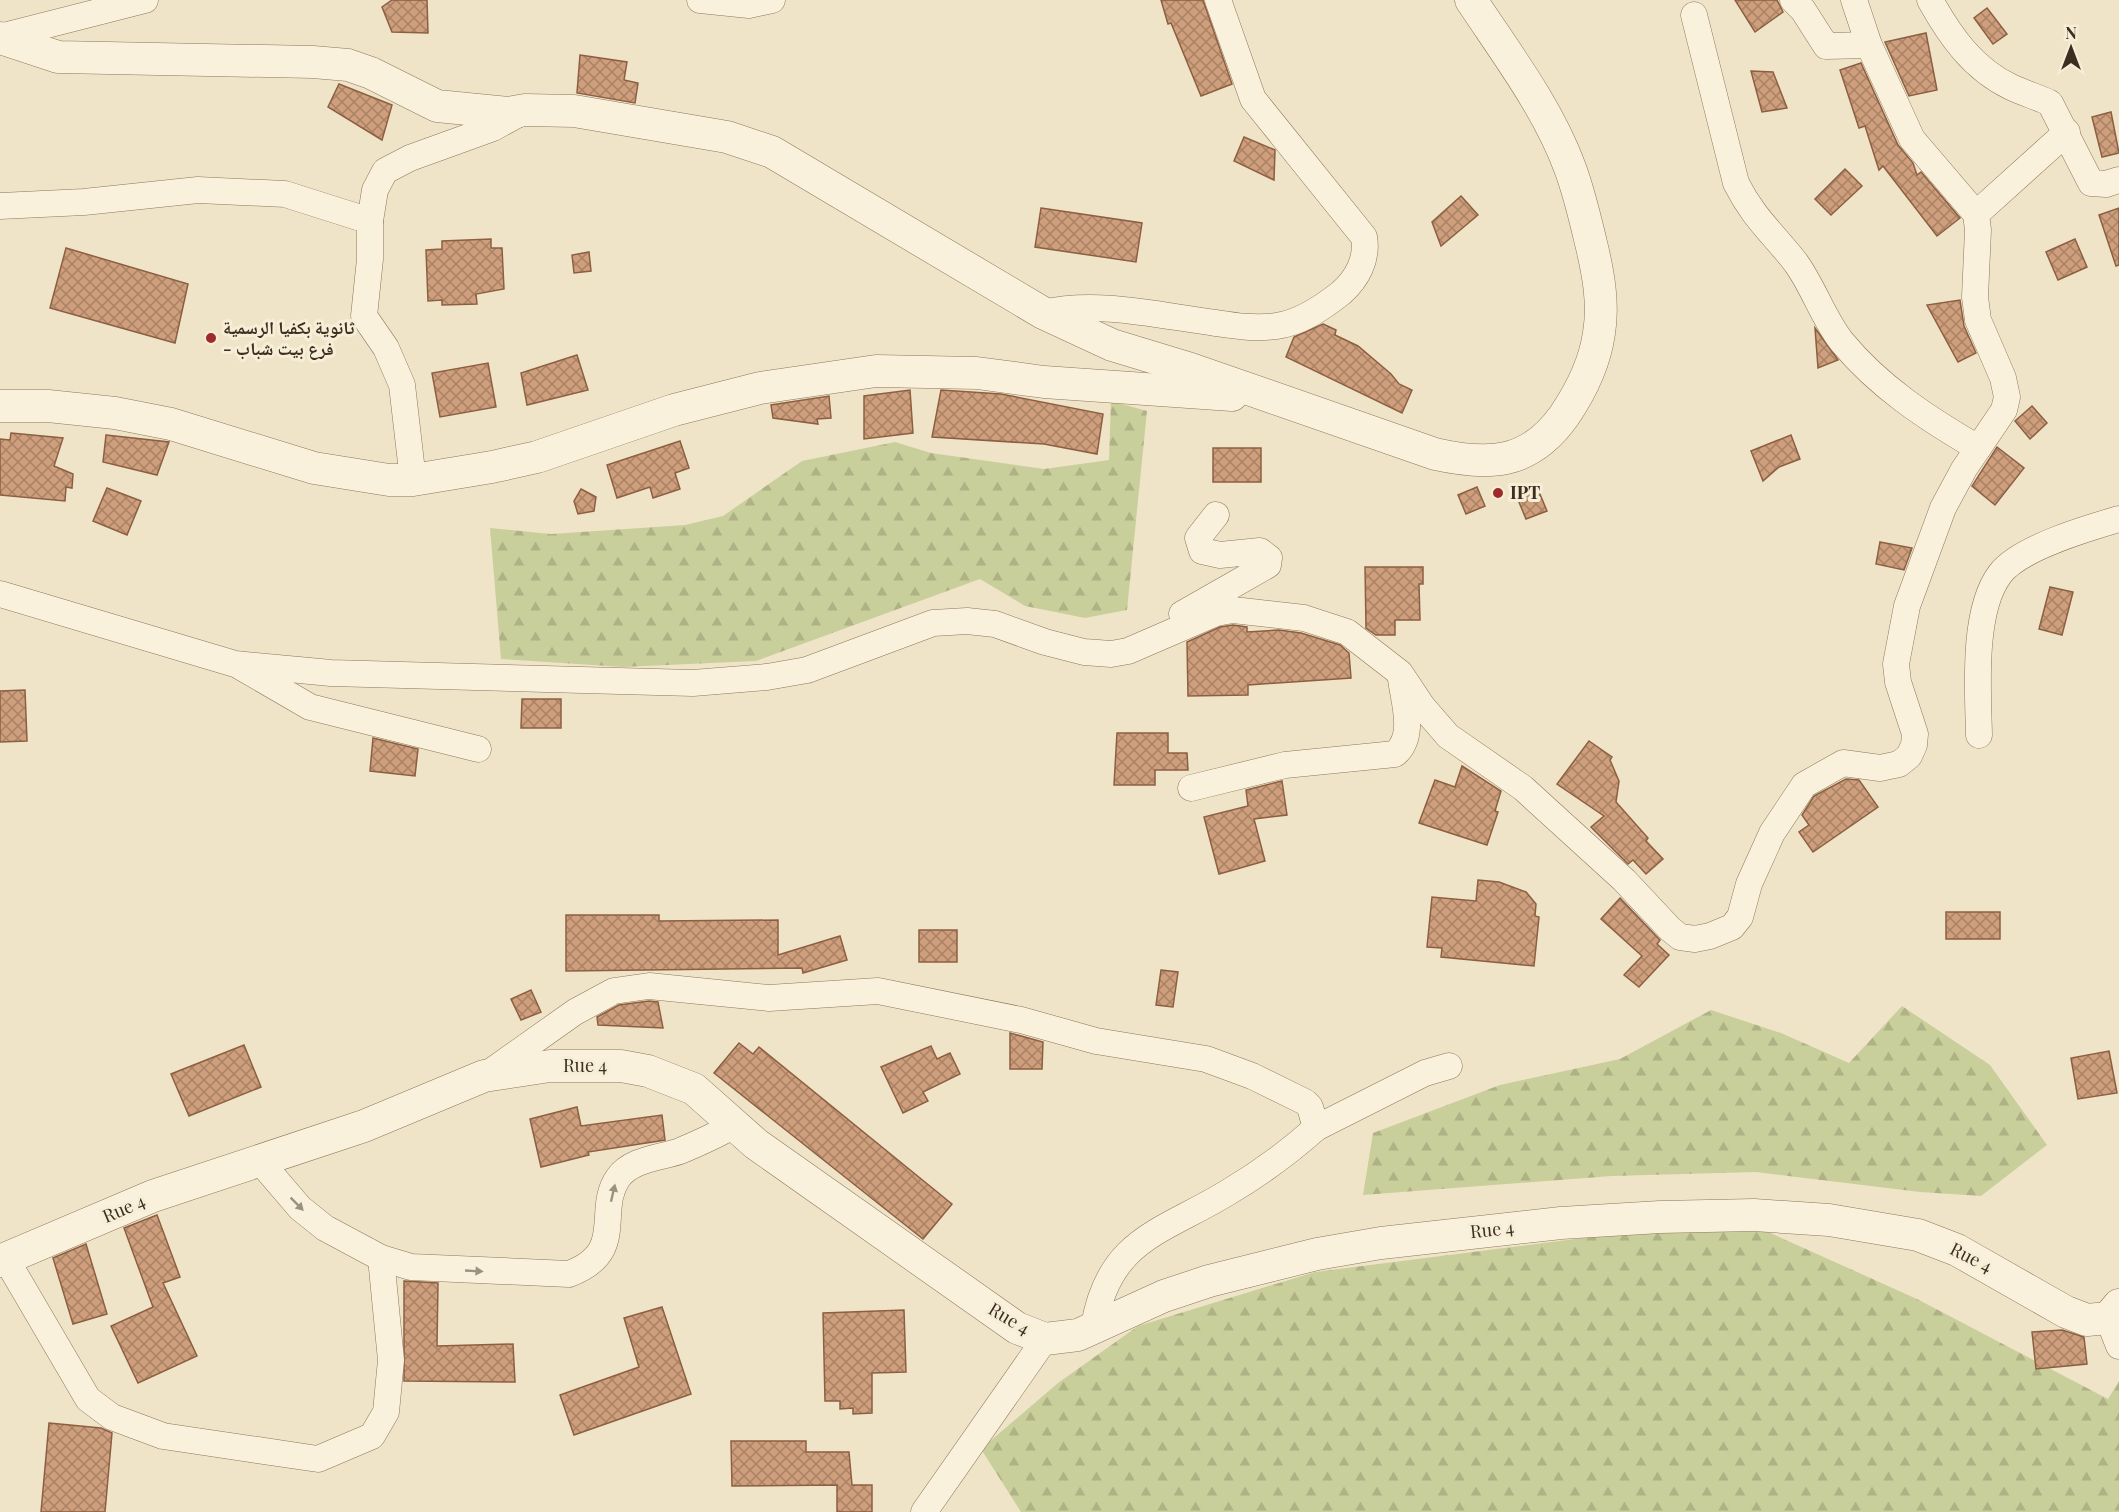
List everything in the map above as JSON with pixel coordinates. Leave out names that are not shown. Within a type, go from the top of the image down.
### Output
[{"type":"street","points":[[0,38],[145,0]]},
{"type":"street","points":[[700,0],[749,5],[772,0]]},
{"type":"street","points":[[1043,313],[1062,308],[1101,309],[1247,327],[1276,326],[1297,321],[1327,304],[1349,286],[1357,274],[1365,246],[1364,237],[1253,99],[1218,0]]},
{"type":"street","points":[[0,38],[58,57],[314,62],[348,65],[371,73],[437,106],[489,112],[574,111],[727,137],[772,152],[1043,313],[1112,345],[1276,398],[1435,454],[1469,462],[1497,462],[1515,457],[1538,442],[1558,424],[1576,398],[1590,365],[1599,333],[1601,301],[1587,226],[1570,168],[1534,97],[1471,0]]},
{"type":"street","points":[[1793,0],[1803,10],[1826,46],[1869,45]]},
{"type":"street","points":[[0,594],[236,664],[332,673],[693,683],[767,677],[807,670],[933,623],[967,621],[995,624],[1045,642],[1084,651],[1111,654],[1128,651],[1216,613],[1233,610],[1304,618],[1347,632],[1400,673],[1422,706],[1448,736],[1523,788],[1624,880],[1680,937],[1695,939],[1722,933],[1732,927],[1740,916],[1749,884],[1772,833],[1804,785],[1843,763],[1880,768],[1899,764],[1909,756],[1915,734],[1898,682],[1897,650],[1907,606],[1943,508],[1978,448],[2004,410],[2007,397],[2004,378],[1978,320],[1975,297],[1978,230],[1976,214],[1912,139],[1869,45],[1854,0]]},
{"type":"street","points":[[1930,0],[1964,53],[1995,78],[2050,103],[2067,132],[2091,183],[2106,184],[2119,180]]},
{"type":"street","points":[[1694,15],[1736,183],[1746,204],[1765,230],[1796,263],[1841,341],[1876,377],[1925,418],[1978,448]]},
{"type":"street","points":[[413,480],[402,385],[386,348],[364,316],[370,259],[370,221],[375,190],[385,171],[410,158],[493,128],[525,110]]},
{"type":"street","points":[[1976,214],[2067,132]]},
{"type":"street","points":[[0,206],[84,202],[198,190],[285,194],[370,221]]},
{"type":"street","points":[[0,405],[48,406],[115,413],[171,424],[314,468],[378,479],[413,480],[537,457],[674,410],[760,388],[876,371],[977,373],[1044,382],[1276,398]]},
{"type":"street","points":[[1128,651],[1192,607],[1268,565],[1269,558],[1260,551],[1220,555],[1202,551],[1198,538],[1216,515]]},
{"type":"street","points":[[1979,735],[1981,636],[1990,594],[2001,572],[2021,557],[2052,542],[2083,529],[2119,519]]},
{"type":"street","points":[[236,664],[310,707],[478,749]]},
{"type":"street","points":[[1191,788],[1285,765],[1395,754],[1404,744],[1407,729],[1400,673]]},
{"type":"street","points":[[484,1076],[574,1012],[614,991],[649,986],[769,998],[878,991],[1021,1020],[1096,1041],[1206,1059],[1226,1065],[1305,1102],[1310,1107],[1316,1128]]},
{"type":"street","name":"Rue 4","points":[[3,1260],[153,1196],[364,1126],[484,1076],[568,1065],[621,1066],[648,1071],[694,1089],[734,1125],[840,1204],[1017,1328],[1045,1339],[1078,1335],[1164,1296],[1209,1281],[1338,1250],[1480,1230],[1549,1224],[1660,1217],[1754,1215],[1839,1221],[1918,1235],[1957,1250],[2066,1312],[2087,1320],[2115,1323]]},
{"type":"street","points":[[1094,1326],[1104,1287],[1117,1264],[1134,1246],[1247,1181],[1285,1155],[1316,1128],[1425,1073],[1449,1066]]},
{"type":"street","points":[[259,1160],[300,1208],[325,1228],[381,1258],[411,1268],[569,1274],[583,1269],[595,1259],[603,1246],[613,1189],[626,1169],[636,1163],[696,1144],[734,1125]]},
{"type":"street","points":[[3,1260],[88,1399],[112,1417],[163,1436],[318,1459],[372,1436],[386,1412],[392,1360],[381,1258]]},
{"type":"street","points":[[924,1512],[1045,1339]]},
{"type":"green space","points":[[1111,401],[1147,411],[1127,610],[1085,618],[1025,606],[980,579],[756,661],[623,667],[501,659],[490,528],[551,534],[685,525],[723,516],[802,461],[895,442],[931,453],[1044,469],[1109,460]]},
{"type":"green space","points":[[1902,1006],[1990,1065],[2047,1145],[1981,1196],[1920,1192],[1756,1172],[1612,1176],[1363,1195],[1373,1133],[1500,1085],[1620,1059],[1711,1010],[1781,1033],[1849,1063]]},
{"type":"green space","points":[[1746,1222],[1917,1299],[2108,1399],[2119,1381],[2119,1512],[1021,1512],[981,1449],[1058,1383],[1138,1326],[1315,1272],[1654,1229]]},
{"type":"building","points":[[392,0],[427,0],[428,33],[392,32],[382,7]]},
{"type":"building","points":[[1161,0],[1203,0],[1232,84],[1201,96],[1171,23],[1168,24]]},
{"type":"building","points":[[1735,0],[1777,0],[1783,12],[1755,32]]},
{"type":"building","points":[[1987,8],[2007,34],[1993,44],[1974,18]]},
{"type":"building","points":[[1926,33],[1937,90],[1909,96],[1885,42]]},
{"type":"building","points":[[580,55],[627,62],[624,80],[638,83],[635,103],[577,93]]},
{"type":"building","points":[[1861,63],[1898,145],[1913,163],[1917,175],[1921,172],[1960,218],[1937,236],[1883,166],[1879,170],[1865,126],[1859,128],[1840,70]]},
{"type":"building","points":[[1751,71],[1773,72],[1787,108],[1762,112]]},
{"type":"building","points":[[339,84],[392,105],[382,140],[328,107]]},
{"type":"building","points":[[2111,112],[2119,153],[2102,157],[2092,117]]},
{"type":"building","points":[[1244,137],[1275,150],[1274,180],[1234,161]]},
{"type":"building","points":[[1845,169],[1862,186],[1831,215],[1815,199]]},
{"type":"building","points":[[1461,196],[1478,215],[1441,246],[1432,222]]},
{"type":"building","points":[[1041,208],[1142,223],[1136,262],[1035,247]]},
{"type":"building","points":[[2119,208],[2119,265],[2116,266],[2099,215]]},
{"type":"building","points":[[491,239],[491,248],[502,248],[504,289],[476,294],[477,304],[442,305],[442,300],[428,301],[426,250],[442,249],[442,241]]},
{"type":"building","points":[[2075,239],[2087,267],[2058,280],[2046,252]]},
{"type":"building","points":[[66,248],[188,284],[175,343],[50,308]]},
{"type":"building","points":[[589,252],[591,271],[574,273],[572,255]]},
{"type":"building","points":[[1960,300],[1964,326],[1976,353],[1958,362],[1927,305]]},
{"type":"building","points":[[1323,324],[1336,330],[1335,335],[1358,346],[1391,374],[1399,384],[1412,390],[1402,413],[1286,357],[1294,337]]},
{"type":"building","points":[[1815,328],[1838,360],[1818,368]]},
{"type":"building","points":[[577,355],[588,390],[527,405],[521,373]]},
{"type":"building","points":[[488,363],[496,407],[440,417],[432,373]]},
{"type":"building","points":[[910,390],[913,433],[864,439],[864,396]]},
{"type":"building","points":[[941,390],[1001,394],[1103,414],[1097,454],[1044,444],[932,437]]},
{"type":"building","points":[[829,396],[831,418],[817,419],[818,424],[773,418],[771,405]]},
{"type":"building","points":[[2032,406],[2047,423],[2030,439],[2015,421]]},
{"type":"building","points":[[11,433],[63,438],[54,466],[73,474],[72,488],[66,487],[65,501],[0,495],[0,439],[10,440]]},
{"type":"building","points":[[106,435],[169,442],[157,475],[103,462]]},
{"type":"building","points":[[1791,435],[1800,459],[1779,467],[1763,481],[1751,451]]},
{"type":"building","points":[[680,441],[689,468],[675,473],[680,489],[653,498],[650,487],[617,498],[607,465]]},
{"type":"building","points":[[1997,447],[2024,468],[1995,505],[1972,486]]},
{"type":"building","points":[[1213,448],[1261,448],[1261,482],[1213,482]]},
{"type":"building","points":[[1477,487],[1485,506],[1466,514],[1458,495]]},
{"type":"building","points":[[1537,487],[1547,511],[1526,519],[1516,495]]},
{"type":"building","points":[[107,488],[141,501],[127,535],[93,521]]},
{"type":"building","points":[[581,489],[596,497],[594,511],[578,514],[574,501]]},
{"type":"building","points":[[1880,542],[1912,548],[1904,570],[1876,564]]},
{"type":"building","points":[[1365,567],[1423,567],[1423,584],[1419,584],[1420,620],[1395,620],[1395,635],[1376,635],[1366,628]]},
{"type":"building","points":[[2050,587],[2073,592],[2062,635],[2039,629]]},
{"type":"building","points":[[1233,625],[1247,627],[1247,632],[1279,630],[1301,633],[1340,645],[1349,653],[1351,678],[1248,685],[1248,695],[1188,696],[1187,642],[1220,627]]},
{"type":"building","points":[[25,690],[27,741],[0,742],[0,691]]},
{"type":"building","points":[[522,699],[561,699],[561,728],[521,728]]},
{"type":"building","points":[[1117,733],[1168,733],[1168,753],[1187,753],[1188,770],[1155,770],[1155,785],[1114,785]]},
{"type":"building","points":[[373,738],[418,749],[415,776],[370,771]]},
{"type":"building","points":[[1589,741],[1612,757],[1610,760],[1619,781],[1616,802],[1663,859],[1646,874],[1633,860],[1628,864],[1591,827],[1604,816],[1557,784]]},
{"type":"building","points":[[1462,766],[1501,791],[1495,811],[1498,812],[1487,845],[1419,823],[1435,780],[1455,787]]},
{"type":"building","points":[[1846,779],[1859,780],[1878,807],[1813,852],[1799,832],[1809,825],[1802,815],[1814,796]]},
{"type":"building","points":[[1282,781],[1287,815],[1254,819],[1265,861],[1219,874],[1204,817],[1248,806],[1246,790]]},
{"type":"building","points":[[1478,880],[1499,882],[1526,892],[1536,904],[1535,916],[1539,917],[1534,966],[1441,957],[1442,948],[1427,947],[1432,897],[1476,901]]},
{"type":"building","points":[[1620,898],[1660,940],[1657,944],[1669,955],[1639,987],[1624,975],[1642,956],[1601,919]]},
{"type":"building","points":[[1946,912],[2000,912],[2000,939],[1946,939]]},
{"type":"building","points":[[566,915],[659,915],[659,921],[778,920],[778,955],[840,936],[847,960],[803,973],[802,968],[566,971]]},
{"type":"building","points":[[919,930],[957,930],[957,962],[919,962]]},
{"type":"building","points":[[1161,970],[1178,972],[1173,1007],[1156,1005]]},
{"type":"building","points":[[531,990],[541,1012],[521,1020],[511,999]]},
{"type":"building","points":[[658,1002],[663,1028],[598,1025],[597,1017],[619,1005]]},
{"type":"building","points":[[1010,1033],[1043,1042],[1042,1069],[1010,1069]]},
{"type":"building","points":[[739,1043],[753,1054],[759,1047],[952,1204],[923,1239],[714,1073]]},
{"type":"building","points":[[244,1045],[261,1087],[189,1116],[171,1074]]},
{"type":"building","points":[[931,1046],[937,1059],[950,1053],[960,1074],[923,1092],[928,1101],[903,1113],[881,1067]]},
{"type":"building","points":[[2109,1051],[2117,1093],[2078,1099],[2071,1058]]},
{"type":"building","points":[[577,1107],[581,1126],[662,1115],[665,1140],[588,1152],[589,1155],[541,1167],[530,1119]]},
{"type":"building","points":[[157,1215],[180,1277],[163,1283],[197,1356],[138,1383],[111,1326],[153,1307],[124,1228]]},
{"type":"building","points":[[86,1244],[107,1314],[73,1324],[53,1258]]},
{"type":"building","points":[[404,1281],[438,1283],[437,1346],[513,1344],[515,1382],[404,1381]]},
{"type":"building","points":[[662,1307],[691,1394],[574,1435],[560,1395],[639,1367],[624,1318]]},
{"type":"building","points":[[904,1310],[906,1372],[872,1373],[872,1413],[853,1414],[853,1408],[840,1409],[840,1401],[825,1401],[823,1313]]},
{"type":"building","points":[[2062,1330],[2084,1337],[2087,1364],[2036,1369],[2032,1332]]},
{"type":"building","points":[[49,1423],[101,1428],[112,1433],[105,1512],[41,1512]]},
{"type":"building","points":[[731,1441],[806,1441],[806,1452],[849,1452],[852,1485],[872,1485],[872,1512],[837,1512],[837,1485],[732,1486]]},
{"type":"place","name":"ثانوية بكفيا الرسمية - فرع بيت شباب","points":[[211,338]]},
{"type":"place","name":"IPT","points":[[1498,493]]}]
